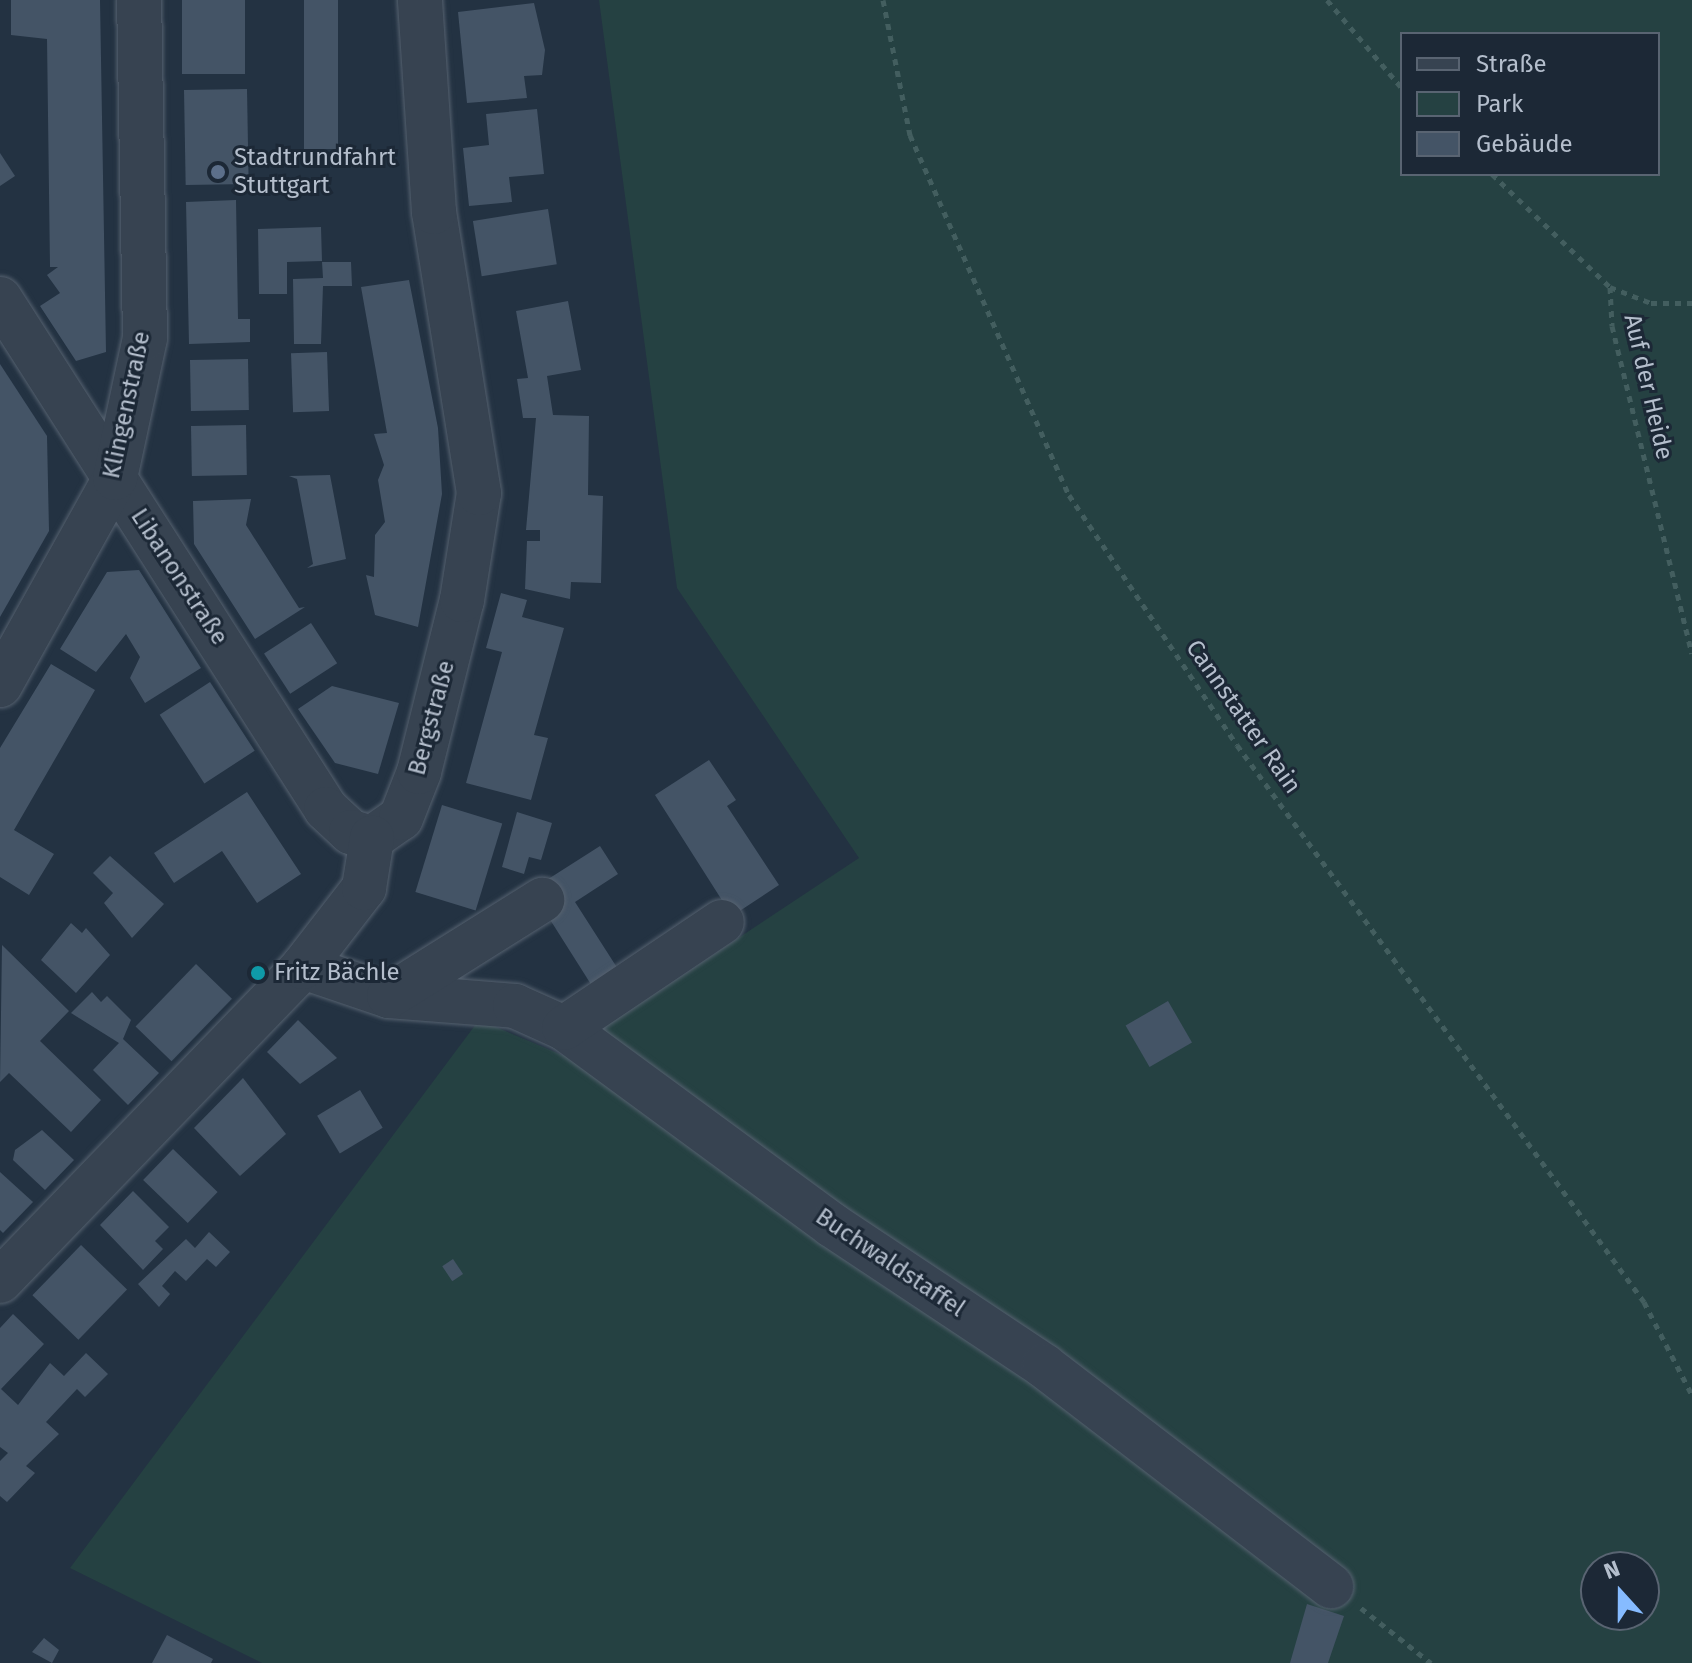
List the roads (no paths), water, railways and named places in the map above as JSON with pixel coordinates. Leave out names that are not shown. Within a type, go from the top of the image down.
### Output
[{"type":"street","name":"Klingenstraße","points":[[0,685],[115,478],[145,338],[139,0]]},
{"type":"street","name":"Bergstraße","points":[[372,838],[401,818],[419,772],[462,600],[479,493],[434,212],[420,0]]},
{"type":"street","name":"Libanonstraße","points":[[0,299],[326,809],[351,832],[372,838]]},
{"type":"street","points":[[0,1281],[303,967],[364,888],[372,838]]},
{"type":"street","points":[[389,996],[542,900]]},
{"type":"street","points":[[564,1028],[722,922]]},
{"type":"street","name":"Buchwaldstaffel","points":[[303,967],[389,996],[515,1006],[564,1028],[832,1225],[1044,1366],[1331,1586]]},
{"type":"place","name":"Stadtrundfahrt Stuttgart","points":[[218,172]]},
{"type":"place","name":"Fritz Bächle","points":[[258,973]]}]
